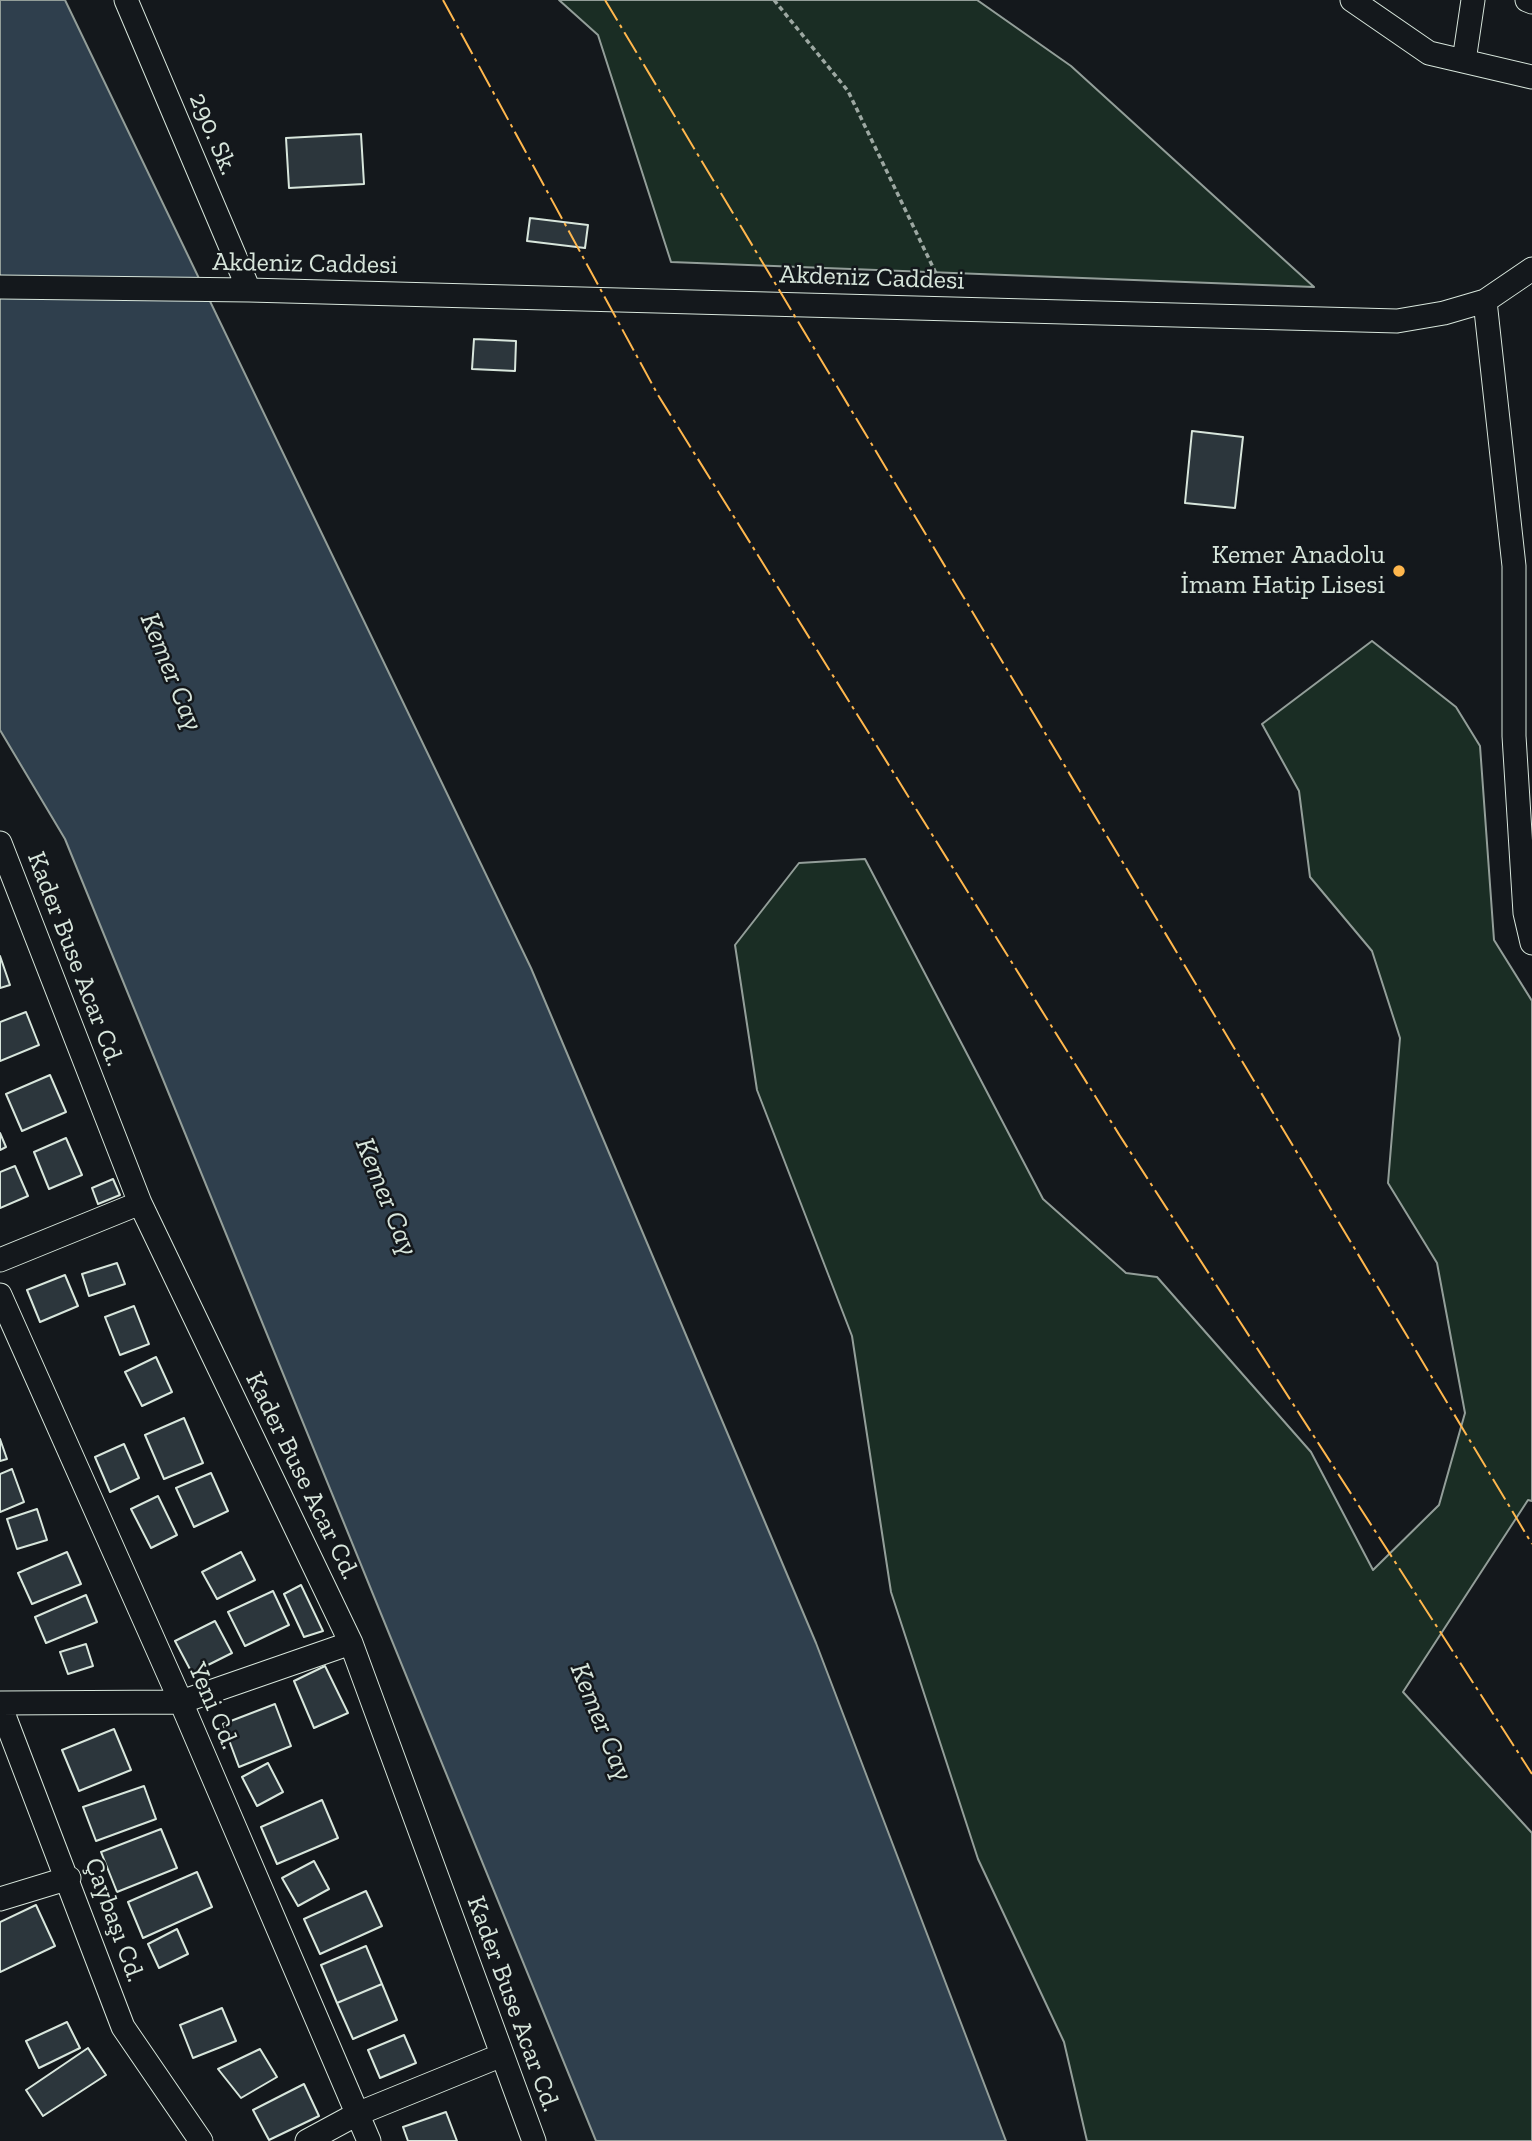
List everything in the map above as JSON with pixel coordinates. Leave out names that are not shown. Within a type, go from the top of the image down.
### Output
[{"type":"street","name":"290. Sk.","points":[[126,0],[249,290]]},
{"type":"street","points":[[1352,0],[1429,53],[1532,77]]},
{"type":"street","points":[[1464,61],[1473,0]]},
{"type":"street","points":[[1527,0],[1532,2]]},
{"type":"street","name":"Akdeniz Caddesi","points":[[0,287],[249,290],[1397,320],[1444,313],[1485,301],[1532,269]]},
{"type":"street","points":[[1485,301],[1514,566],[1514,736],[1525,913],[1532,943]]},
{"type":"street","name":"Kader Buse Acar Cd.","points":[[0,843],[140,1203],[351,1643],[534,2141]]},
{"type":"street","points":[[0,1260],[140,1203]]},
{"type":"street","name":"Yeni Cd.","points":[[0,1295],[181,1702],[369,2141]]},
{"type":"street","points":[[0,1704],[181,1702],[351,1643]]},
{"type":"street","name":"Çaybaşı Cd.","points":[[0,1704],[124,2027],[201,2141]]},
{"type":"street","points":[[0,1899],[69,1878]]},
{"type":"street","points":[[307,2141],[356,2114],[502,2055]]},
{"type":"path","points":[[774,0],[848,91],[953,308]]},
{"type":"green space","points":[[559,0],[977,0],[1071,66],[1314,287],[671,262],[598,35]]},
{"type":"green space","points":[[1372,641],[1456,707],[1480,746],[1494,940],[1532,1001],[1532,1501],[1528,1500],[1403,1692],[1532,1833],[1532,2141],[1087,2141],[1064,2042],[978,1859],[891,1592],[852,1336],[757,1090],[735,945],[799,863],[865,859],[1043,1199],[1126,1273],[1157,1277],[1311,1452],[1373,1570],[1439,1505],[1465,1413],[1437,1263],[1388,1183],[1400,1038],[1372,951],[1310,877],[1299,791],[1262,724]]},
{"type":"water","name":"Kemer Cay","points":[[0,0],[65,0],[531,968],[816,1643],[1006,2141],[596,2141],[65,839],[0,730]]},
{"type":"building","points":[[361,134],[364,184],[289,188],[286,138]]},
{"type":"building","points":[[530,218],[588,225],[585,248],[527,241]]},
{"type":"building","points":[[474,339],[516,341],[515,371],[472,369]]},
{"type":"building","points":[[1192,431],[1243,437],[1235,508],[1185,503]]},
{"type":"building","points":[[0,956],[10,985],[0,988]]},
{"type":"building","points":[[26,1012],[39,1045],[0,1061],[0,1022]]},
{"type":"building","points":[[50,1075],[66,1112],[22,1131],[6,1094]]},
{"type":"building","points":[[0,1133],[6,1147],[0,1150]]},
{"type":"building","points":[[66,1138],[82,1175],[49,1189],[34,1152]]},
{"type":"building","points":[[15,1166],[28,1196],[0,1208],[0,1172]]},
{"type":"building","points":[[113,1179],[120,1195],[98,1204],[92,1188]]},
{"type":"building","points":[[117,1263],[125,1284],[89,1296],[82,1274]]},
{"type":"building","points":[[65,1275],[78,1306],[40,1322],[27,1290]]},
{"type":"building","points":[[134,1306],[149,1344],[120,1355],[105,1317]]},
{"type":"building","points":[[156,1357],[172,1392],[142,1406],[125,1372]]},
{"type":"building","points":[[184,1418],[203,1463],[164,1479],[145,1435]]},
{"type":"building","points":[[0,1439],[7,1459],[0,1461]]},
{"type":"building","points":[[124,1444],[139,1478],[110,1492],[95,1457]]},
{"type":"building","points":[[12,1469],[24,1502],[0,1512],[0,1474]]},
{"type":"building","points":[[211,1473],[228,1511],[194,1527],[176,1488]]},
{"type":"building","points":[[158,1496],[177,1535],[151,1548],[131,1509]]},
{"type":"building","points":[[37,1509],[47,1540],[17,1549],[7,1519]]},
{"type":"building","points":[[67,1552],[81,1584],[32,1604],[18,1573]]},
{"type":"building","points":[[241,1552],[255,1580],[217,1599],[202,1572]]},
{"type":"building","points":[[301,1585],[323,1631],[304,1637],[284,1594]]},
{"type":"building","points":[[273,1591],[289,1625],[245,1646],[228,1612]]},
{"type":"building","points":[[86,1595],[97,1622],[46,1643],[35,1617]]},
{"type":"building","points":[[215,1621],[232,1653],[192,1673],[175,1641]]},
{"type":"building","points":[[86,1644],[93,1666],[68,1674],[60,1652]]},
{"type":"building","points":[[325,1666],[348,1713],[314,1728],[294,1681]]},
{"type":"building","points":[[275,1704],[291,1746],[239,1767],[223,1724]]},
{"type":"building","points":[[114,1729],[131,1770],[79,1791],[62,1750]]},
{"type":"building","points":[[268,1763],[283,1792],[257,1806],[242,1777]]},
{"type":"building","points":[[144,1786],[156,1819],[96,1841],[83,1807]]},
{"type":"building","points":[[322,1800],[338,1838],[277,1864],[261,1827]]},
{"type":"building","points":[[161,1829],[177,1868],[117,1892],[101,1852]]},
{"type":"building","points":[[314,1861],[329,1889],[298,1906],[282,1878]]},
{"type":"building","points":[[197,1872],[212,1907],[143,1938],[128,1902]]},
{"type":"building","points":[[366,1891],[382,1926],[320,1954],[304,1919]]},
{"type":"building","points":[[36,1905],[55,1946],[0,1972],[0,1922]]},
{"type":"building","points":[[177,1929],[188,1954],[159,1968],[148,1944]]},
{"type":"building","points":[[366,1946],[382,1984],[337,2003],[321,1965]]},
{"type":"building","points":[[382,1984],[397,2020],[353,2039],[337,2003]]},
{"type":"building","points":[[222,2008],[236,2041],[193,2058],[180,2025]]},
{"type":"building","points":[[67,2022],[80,2048],[39,2068],[26,2041]]},
{"type":"building","points":[[404,2035],[416,2063],[380,2078],[368,2050]]},
{"type":"building","points":[[88,2048],[106,2075],[43,2116],[26,2090]]},
{"type":"building","points":[[260,2049],[277,2077],[241,2098],[218,2069]]},
{"type":"building","points":[[304,2084],[319,2116],[269,2140],[253,2110]]},
{"type":"building","points":[[446,2112],[457,2141],[408,2141],[403,2127]]},
{"type":"power","points":[[443,0],[658,395],[1120,1136],[1532,1774]]},
{"type":"power","points":[[605,0],[1532,1544]]},
{"type":"place","name":"Kemer Anadolu İmam Hatip Lisesi","points":[[1399,571]]}]
